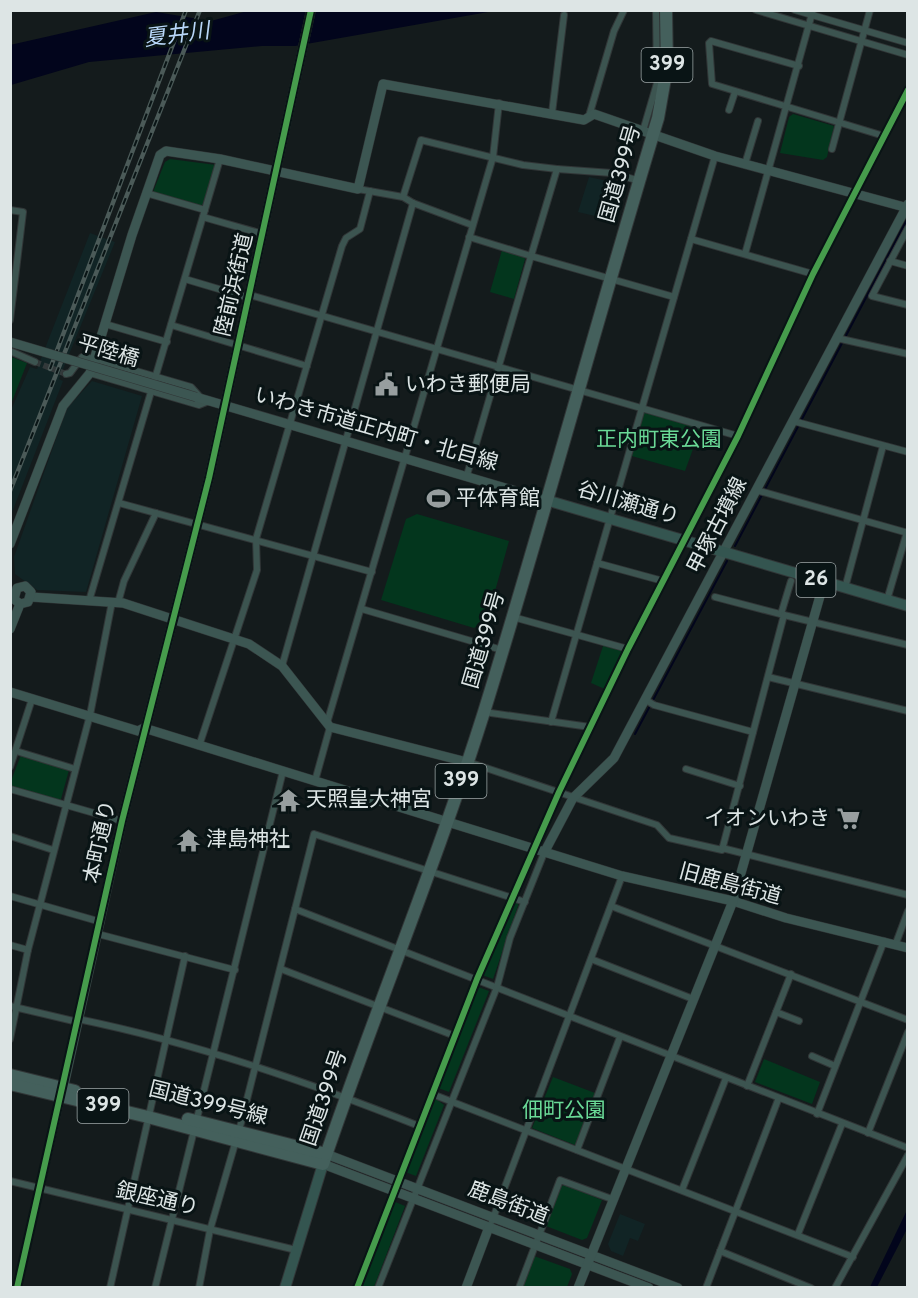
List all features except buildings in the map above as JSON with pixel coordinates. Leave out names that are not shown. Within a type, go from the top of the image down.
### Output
[{"type":"highway","name":"国道399号","points":[[324,1159],[430,870],[484,712],[640,181],[648,133],[658,118],[668,67],[666,10]]},
{"type":"highway","name":"国道399号線","points":[[10,1075],[62,1092],[324,1159]]},
{"type":"highway","name":"国道399号線","points":[[10,1084],[62,1092]]},
{"type":"main road","name":"谷川瀬通り","points":[[546,500],[724,554],[908,606]]},
{"type":"main road","points":[[288,1287],[296,1250],[324,1159]]},
{"type":"street","name":"陸前浜街道","points":[[224,405],[278,172],[311,10]]},
{"type":"street","points":[[589,116],[614,31],[624,10]]},
{"type":"street","points":[[648,133],[657,83],[657,10]]},
{"type":"street","points":[[756,10],[908,55]]},
{"type":"street","points":[[795,10],[812,13],[908,43]]},
{"type":"street","points":[[832,149],[870,10]]},
{"type":"street","points":[[745,254],[770,171],[812,13]]},
{"type":"street","points":[[552,113],[564,15]]},
{"type":"street","points":[[799,66],[711,41],[712,84],[884,136]]},
{"type":"street","points":[[358,189],[383,84],[499,102],[584,120],[594,114],[715,156],[853,194],[907,206]]},
{"type":"street","points":[[357,1287],[477,979],[559,792],[628,649],[738,436],[813,274],[908,90]]},
{"type":"street","points":[[729,110],[735,92]]},
{"type":"street","points":[[315,781],[372,572],[493,157],[499,102]]},
{"type":"street","points":[[745,164],[758,121]]},
{"type":"street","points":[[403,197],[421,140],[556,170],[612,173],[640,181]]},
{"type":"street","points":[[10,543],[63,406],[90,373],[160,155],[166,151],[220,159],[403,197],[412,204],[472,225]]},
{"type":"street","points":[[551,722],[715,156]]},
{"type":"street","points":[[89,601],[220,159]]},
{"type":"street","points":[[467,475],[556,170]]},
{"type":"street","points":[[199,746],[233,639],[243,616],[256,570],[256,539],[342,246],[346,237],[360,229],[370,191]]},
{"type":"street","points":[[146,193],[264,234]]},
{"type":"street","points":[[282,666],[412,204]]},
{"type":"street","name":"甲塚古墳線","points":[[544,853],[573,798],[614,758],[724,554],[761,492],[841,338],[882,265],[907,206]]},
{"type":"street","points":[[10,210],[23,212],[10,320]]},
{"type":"street","points":[[908,228],[890,261],[882,265],[872,296],[908,305]]},
{"type":"street","points":[[468,237],[674,297]]},
{"type":"street","points":[[691,239],[813,274]]},
{"type":"street","points":[[890,261],[908,266]]},
{"type":"street","points":[[185,279],[322,316],[738,436]]},
{"type":"street","points":[[105,324],[166,342]]},
{"type":"street","points":[[171,325],[307,366]]},
{"type":"street","points":[[841,338],[908,354]]},
{"type":"street","name":"平陸橋","points":[[10,342],[203,399]]},
{"type":"street","points":[[10,351],[35,362]]},
{"type":"street","points":[[66,374],[70,374],[82,357],[95,359],[191,387],[203,399],[199,405],[90,373]]},
{"type":"street","name":"いわき市道正内町・北目線","points":[[203,399],[546,500]]},
{"type":"street","name":"本町通り","points":[[17,1287],[122,821],[198,524],[224,405]]},
{"type":"street","points":[[797,423],[908,452]]},
{"type":"street","points":[[845,588],[884,446]]},
{"type":"street","points":[[761,492],[907,532],[887,600]]},
{"type":"street","points":[[119,503],[372,572]]},
{"type":"street","points":[[10,1040],[13,1006],[64,806],[90,715],[115,602],[156,513]]},
{"type":"street","points":[[597,563],[663,581]]},
{"type":"street","points":[[722,848],[740,786],[791,581]]},
{"type":"street","points":[[578,1287],[733,901],[824,582]]},
{"type":"street","points":[[10,629],[16,608],[12,587],[25,586],[31,592],[31,597],[28,602],[16,608]]},
{"type":"street","points":[[31,597],[115,602],[257,648],[282,666],[329,725],[467,762],[559,792],[657,825],[669,838],[747,853],[908,895]]},
{"type":"street","points":[[715,597],[908,645]]},
{"type":"street","points":[[362,609],[502,650]]},
{"type":"street","points":[[512,617],[628,649]]},
{"type":"street","points":[[768,677],[908,711]]},
{"type":"street","points":[[10,693],[138,731],[144,728],[534,849]]},
{"type":"street","points":[[10,767],[32,699]]},
{"type":"street","points":[[646,700],[654,705],[753,732]]},
{"type":"street","points":[[484,712],[590,727]]},
{"type":"street","points":[[16,751],[75,769]]},
{"type":"street","points":[[686,769],[740,786]]},
{"type":"street","points":[[155,1287],[283,771]]},
{"type":"street","points":[[10,789],[122,821]]},
{"type":"street","points":[[198,1287],[210,1230],[256,1065],[314,834],[525,902]]},
{"type":"street","points":[[10,836],[53,850]]},
{"type":"street","name":"旧鹿島街道","points":[[534,849],[622,876],[733,901],[786,918],[908,948]]},
{"type":"street","points":[[378,1287],[450,1100],[497,987],[544,853]]},
{"type":"street","points":[[466,1287],[622,876]]},
{"type":"street","points":[[10,896],[100,922]]},
{"type":"street","points":[[611,906],[908,1020]]},
{"type":"street","points":[[295,909],[477,979],[778,1100],[908,1148]]},
{"type":"street","points":[[896,944],[908,911]]},
{"type":"street","points":[[98,934],[235,970]]},
{"type":"street","points":[[816,1114],[885,941]]},
{"type":"street","points":[[10,945],[28,950]]},
{"type":"street","points":[[110,1287],[185,956]]},
{"type":"street","points":[[591,959],[693,999]]},
{"type":"street","points":[[281,969],[455,1036]]},
{"type":"street","points":[[747,1086],[791,974]]},
{"type":"street","points":[[13,1006],[166,1039],[256,1065],[418,1126]]},
{"type":"street","points":[[776,1012],[799,1021]]},
{"type":"street","points":[[868,1133],[908,1032]]},
{"type":"street","points":[[577,1150],[620,1037]]},
{"type":"street","points":[[812,1056],[835,1065]]},
{"type":"street","points":[[682,1190],[726,1078]]},
{"type":"street","points":[[432,1094],[853,1257]]},
{"type":"street","points":[[706,1287],[778,1100]]},
{"type":"street","points":[[798,1234],[842,1124]]},
{"type":"street","points":[[835,1287],[908,1155]]},
{"type":"street","name":"鹿島街道","points":[[324,1159],[416,1188],[535,1244],[678,1287]]},
{"type":"street","name":"鹿島街道","points":[[324,1159],[412,1198],[539,1234],[649,1287]]},
{"type":"street","points":[[519,1287],[560,1180],[609,1198]]},
{"type":"street","name":"銀座通り","points":[[10,1181],[39,1190],[296,1250]]},
{"type":"street","points":[[720,1251],[811,1287]]},
{"type":"shaded area","points":[[589,177],[612,182],[603,213],[599,217],[578,212]]},
{"type":"shaded area","points":[[90,233],[115,242],[59,379],[63,381],[11,515],[11,410],[30,367],[37,369]]},
{"type":"shaded area","points":[[92,381],[142,396],[86,592],[37,590],[15,574],[14,557],[67,408]]},
{"type":"shaded area","points":[[620,1214],[645,1224],[638,1241],[630,1238],[623,1256],[611,1251],[608,1244]]},
{"type":"green space","points":[[793,114],[834,126],[827,157],[823,160],[780,153],[789,117]]},
{"type":"green space","points":[[170,159],[216,165],[202,206],[153,192],[165,162]]},
{"type":"green space","points":[[502,250],[524,255],[525,259],[514,299],[490,292]]},
{"type":"green space","points":[[11,357],[27,363],[11,404]]},
{"type":"green space","name":"正内町東公園","points":[[640,410],[701,427],[685,471],[628,455]]},
{"type":"green space","points":[[417,514],[509,541],[487,620],[474,628],[381,600],[406,519]]},
{"type":"green space","points":[[604,643],[628,649],[607,690],[591,683]]},
{"type":"green space","points":[[21,755],[69,770],[59,801],[11,786]]},
{"type":"green space","points":[[514,901],[519,903],[493,979],[482,975]]},
{"type":"green space","points":[[478,987],[489,991],[449,1092],[438,1088]]},
{"type":"green space","points":[[764,1059],[820,1082],[812,1104],[755,1082]]},
{"type":"green space","name":"佃町公園","points":[[553,1077],[595,1093],[575,1145],[532,1128]]},
{"type":"green space","points":[[436,1099],[444,1105],[416,1176],[405,1172],[433,1101]]},
{"type":"green space","points":[[565,1185],[602,1200],[587,1238],[582,1240],[546,1226],[561,1186]]},
{"type":"green space","points":[[393,1201],[405,1206],[374,1287],[360,1288]]},
{"type":"green space","points":[[534,1256],[570,1269],[572,1274],[567,1287],[522,1288]]},
{"type":"water","name":"夏井川","points":[[251,10],[494,11],[295,46],[262,46],[89,62],[11,85],[10,45],[156,12],[211,21]]},
{"type":"water","points":[[907,1210],[907,1229],[877,1287],[870,1287]]},
{"type":"waterway","points":[[735,546],[908,218]]},
{"type":"waterway","points":[[635,734],[727,561]]},
{"type":"tunnel","points":[[35,362],[66,374]]},
{"type":"railway","points":[[50,369],[186,10]]},
{"type":"railway","points":[[10,491],[200,10]]},
{"type":"cycle path","points":[[17,1288],[122,821],[209,478],[311,10]]},
{"type":"cycle path","points":[[357,1288],[477,979],[559,792],[628,649],[738,436],[813,274],[908,90]]},
{"type":"place","name":"いわき郵便局","points":[[387,385]]},
{"type":"place","name":"平体育館","points":[[438,499]]},
{"type":"place","name":"天照皇大神宮","points":[[288,800]]},
{"type":"place","name":"イオンいわき","points":[[848,819]]},
{"type":"place","name":"津島神社","points":[[188,840]]}]
